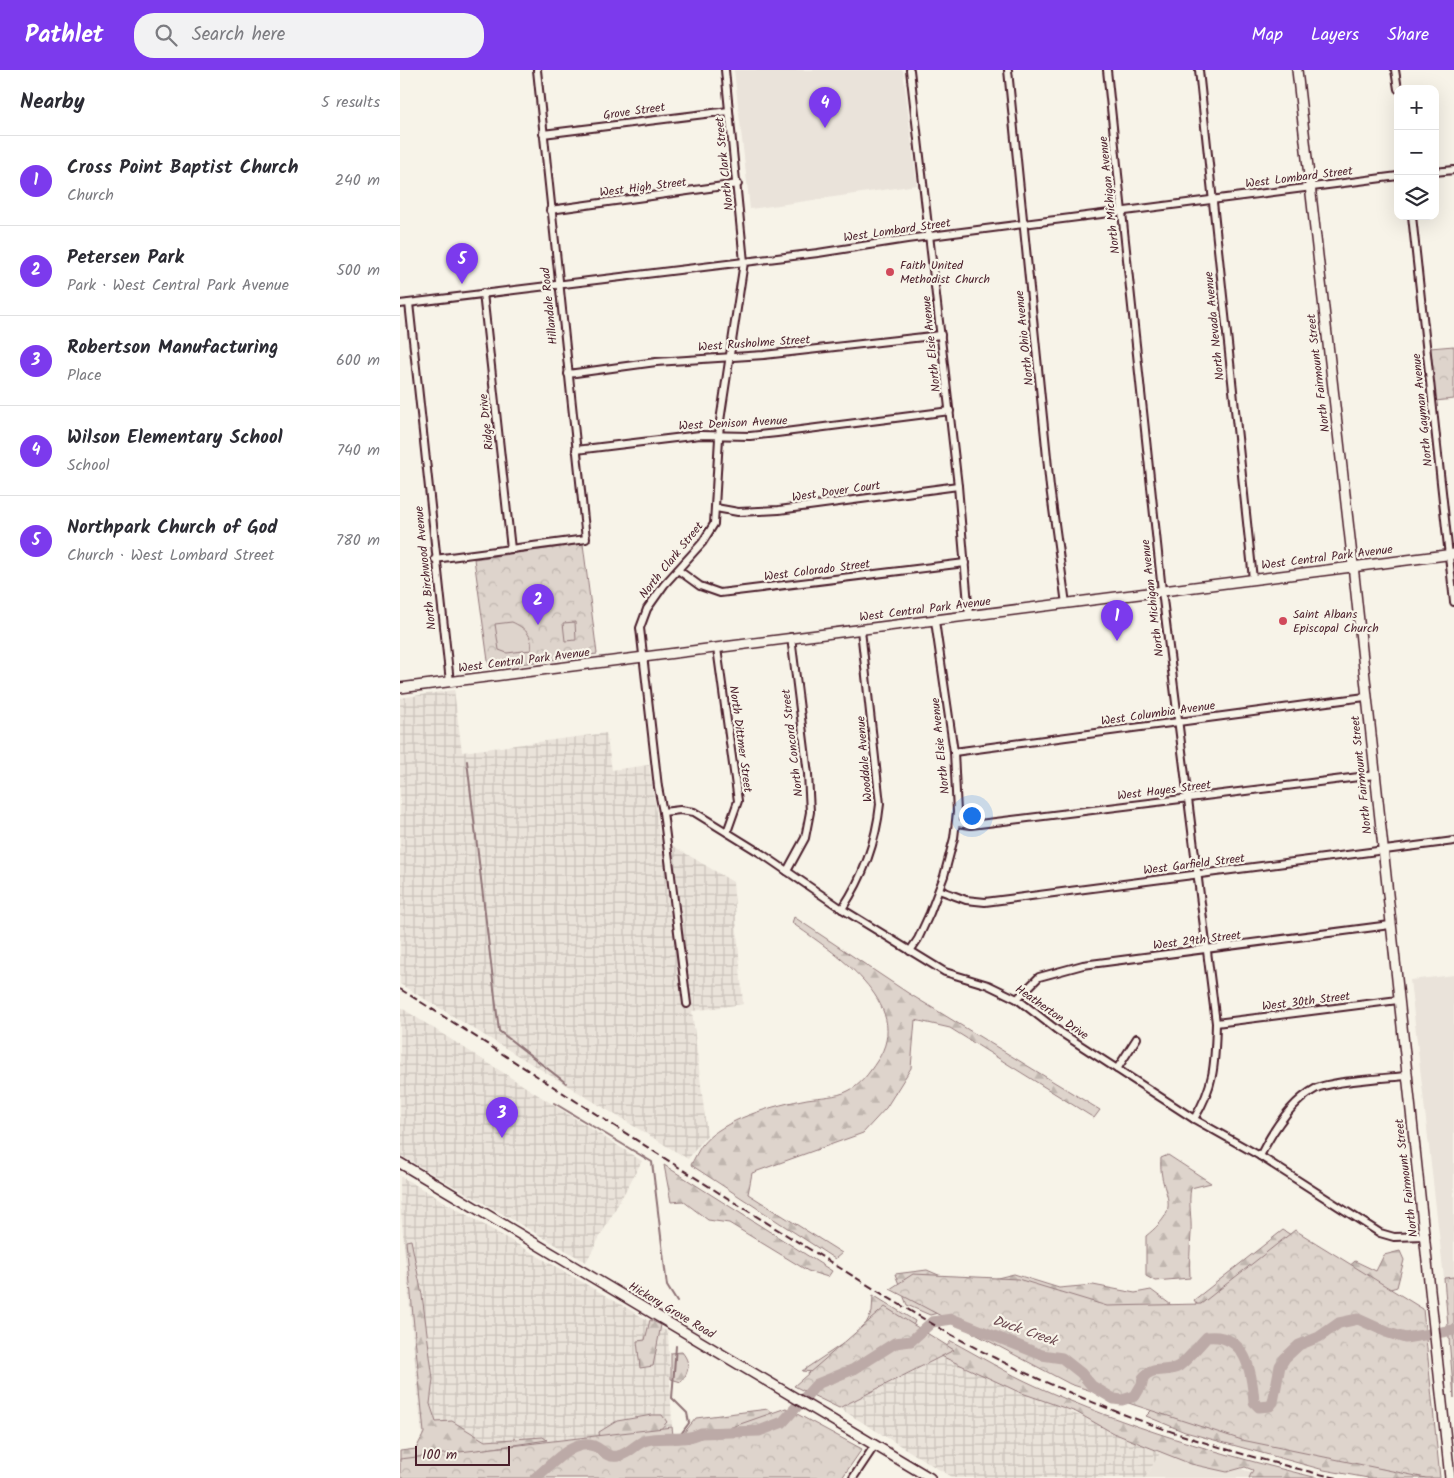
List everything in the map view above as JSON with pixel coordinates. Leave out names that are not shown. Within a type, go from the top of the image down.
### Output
[{"type":"street","name":"Hillandale Road","points":[[511,549],[586,539],[536,70]]},
{"type":"street","name":"North Clark Street","points":[[688,1004],[663,812],[658,787],[640,628],[647,609],[709,533],[714,524],[719,434],[744,262],[738,184],[725,70]]},
{"type":"street","name":"North Elsie Avenue","points":[[910,70],[950,410],[969,616]]},
{"type":"street","name":"North Ohio Avenue","points":[[1008,70],[1050,487],[1066,604]]},
{"type":"street","name":"North Michigan Avenue","points":[[1107,70],[1162,590],[1216,1023],[1215,1056],[1211,1085],[1207,1099],[1194,1119]]},
{"type":"street","name":"North Nevada Avenue","points":[[1199,70],[1253,580]]},
{"type":"street","name":"North Fairmount Street","points":[[1297,70],[1353,566],[1365,697],[1375,775],[1406,1076],[1426,1236],[1450,1478]]},
{"type":"street","points":[[1396,70],[1398,85]]},
{"type":"street","name":"Grove Street","points":[[543,134],[729,111]]},
{"type":"street","points":[[1439,172],[1454,170]]},
{"type":"street","name":"West Lombard Street","points":[[400,304],[744,262],[930,236],[1394,176]]},
{"type":"street","name":"West High Street","points":[[550,210],[738,184]]},
{"type":"street","name":"North Gayman Avenue","points":[[1412,220],[1452,554],[1454,602]]},
{"type":"street","name":"Ridge Drive","points":[[483,293],[511,549]]},
{"type":"street","name":"North Birchwood Avenue","points":[[409,302],[435,559],[450,682]]},
{"type":"street","name":"West Rusholme Street","points":[[568,374],[656,362],[773,354],[941,335]]},
{"type":"street","name":"West Denison Avenue","points":[[576,450],[719,434],[750,436],[950,410]]},
{"type":"street","name":"West Dover Court","points":[[716,508],[738,512],[771,510],[958,486]]},
{"type":"street","points":[[435,559],[511,549]]},
{"type":"street","name":"West Central Park Avenue","points":[[400,688],[1452,554]]},
{"type":"street","name":"West Colorado Street","points":[[678,570],[700,586],[720,593],[965,563]]},
{"type":"street","name":"North Elsie Avenue","points":[[910,951],[918,939],[939,890],[957,823],[957,781],[954,752],[934,621]]},
{"type":"street","name":"Wooddale Avenue","points":[[842,909],[854,891],[870,856],[878,827],[880,804],[861,630]]},
{"type":"street","name":"North Concord Street","points":[[787,871],[805,838],[810,812],[808,774],[791,637]]},
{"type":"street","name":"North Dittmer Street","points":[[717,648],[738,801],[727,832]]},
{"type":"street","name":"West Columbia Avenue","points":[[954,752],[1365,697]]},
{"type":"street","name":"West Hayes Street","points":[[957,823],[971,825],[1375,775]]},
{"type":"street","name":"Heatherton Drive","points":[[663,812],[680,810],[694,812],[787,871],[842,909],[945,972],[988,985],[1018,998],[1056,1030],[1194,1119],[1260,1156],[1380,1233],[1394,1237],[1426,1236]]},
{"type":"street","name":"West Garfield Street","points":[[939,890],[966,900],[985,902],[1454,841]]},
{"type":"street","name":"West 29th Street","points":[[1018,998],[1039,977],[1083,965],[1390,926]]},
{"type":"street","name":"West 30th Street","points":[[1216,1023],[1398,1000]]},
{"type":"street","points":[[1117,1069],[1137,1038]]},
{"type":"street","points":[[1260,1156],[1268,1140],[1297,1103],[1316,1088],[1406,1076]]},
{"type":"street","name":"Hickory Grove Road","points":[[400,1163],[930,1478]]},
{"type":"street","points":[[853,1478],[875,1445]]},
{"type":"shaded area","points":[[734,70],[903,70],[917,185],[750,209]]},
{"type":"shaded area","points":[[454,690],[462,752],[606,733],[612,770],[649,765],[660,838],[733,882],[743,1004],[692,1011],[707,1135],[688,1159],[400,984],[400,698]]},
{"type":"shaded area","points":[[1454,975],[1454,1277],[1444,1278],[1410,980]]},
{"type":"shaded area","points":[[400,1007],[642,1161],[586,1262],[400,1155]]},
{"type":"shaded area","points":[[400,1176],[668,1332],[672,1427],[424,1457],[400,1201]]},
{"type":"shaded area","points":[[954,1350],[1075,1414],[1165,1445],[1145,1478],[953,1478],[839,1408]]},
{"type":"shaded area","points":[[1165,1445],[1270,1478],[1145,1478]]},
{"type":"green space","points":[[1454,346],[1454,399],[1435,401],[1430,348]]},
{"type":"green space","points":[[583,544],[597,654],[489,668],[474,559]]},
{"type":"green space","points":[[512,622],[527,633],[531,640],[531,650],[507,653],[499,650],[495,624]]},
{"type":"green space","points":[[575,622],[576,640],[565,641],[563,623]]},
{"type":"green space","points":[[794,917],[908,993],[1100,1110],[1094,1118],[950,1028],[915,1020],[911,1068],[886,1108],[863,1133],[752,1173],[748,1194],[842,1253],[835,1259],[691,1165],[702,1145],[711,1136],[722,1128],[750,1114],[780,1105],[844,1093],[853,1088],[864,1078],[877,1061],[886,1040],[886,1019],[878,1000],[864,981],[828,948],[792,923]]},
{"type":"green space","points":[[1168,1155],[1211,1183],[1191,1188],[1190,1278],[1155,1281],[1146,1276],[1146,1236],[1158,1225],[1168,1207],[1168,1199],[1161,1171],[1161,1158]]},
{"type":"green space","points":[[664,1165],[832,1271],[828,1277],[808,1271],[729,1223],[708,1220],[683,1201],[671,1202]]},
{"type":"green space","points":[[1283,1230],[1346,1269],[1355,1261],[1376,1271],[1384,1255],[1400,1251],[1404,1260],[1397,1287],[1367,1296],[1205,1315],[1194,1300]]},
{"type":"green space","points":[[1295,1230],[1423,1309],[1440,1478],[1426,1478],[1242,1440],[1070,1384],[890,1289],[913,1274],[1018,1279],[1107,1306],[1201,1304]]},
{"type":"green space","points":[[411,1240],[422,1295],[433,1379],[430,1404],[436,1422],[452,1421],[485,1441],[543,1437],[547,1440],[400,1462],[400,1451],[416,1449],[424,1433],[406,1241]]},
{"type":"green space","points":[[927,1270],[964,1286],[1014,1274],[1059,1288],[1093,1285],[1135,1293],[1151,1290],[1178,1310],[950,1310],[930,1315],[907,1305],[895,1274]]},
{"type":"green space","points":[[1454,1277],[1454,1398],[1444,1278]]},
{"type":"green space","points":[[873,1295],[915,1321],[910,1334],[826,1373],[802,1371],[862,1331],[872,1312]]},
{"type":"green space","points":[[885,1307],[954,1350],[839,1408],[794,1386]]},
{"type":"green space","points":[[650,1320],[661,1325],[653,1366],[640,1368],[637,1341],[645,1340]]},
{"type":"green space","points":[[951,1341],[1025,1381],[1070,1401],[1139,1427],[1210,1450],[1318,1478],[1249,1478],[1253,1470],[1245,1467],[1227,1472],[1191,1464],[1113,1433],[1076,1412],[1019,1392],[939,1355]]},
{"type":"green space","points":[[682,1352],[687,1360],[688,1367],[686,1375],[681,1382],[671,1379],[671,1353]]},
{"type":"green space","points":[[1160,1402],[1433,1478],[1368,1478],[1324,1470],[1185,1432],[1146,1416]]},
{"type":"green space","points":[[786,1408],[862,1449],[842,1478],[400,1478],[400,1459],[672,1427],[674,1443],[689,1442]]},
{"type":"green space","points":[[768,1409],[775,1417],[731,1429],[703,1430],[684,1440],[683,1434],[696,1418]]},
{"type":"green space","points":[[662,1415],[667,1422],[659,1431],[600,1440],[599,1432],[617,1421]]},
{"type":"waterway","points":[[467,761],[499,1031],[566,1083]]},
{"type":"waterway","points":[[554,1103],[652,1162],[667,1286],[677,1302]]},
{"type":"waterway","name":"Duck Creek","points":[[535,1478],[562,1455],[578,1446],[594,1446],[608,1455],[618,1456],[647,1440],[683,1438],[701,1433],[759,1431],[783,1422],[817,1384],[854,1369],[895,1343],[911,1341],[932,1322],[952,1319],[1042,1355],[1062,1358],[1081,1373],[1092,1386],[1114,1399],[1122,1400],[1135,1396],[1142,1384],[1143,1378],[1147,1374],[1179,1366],[1207,1337],[1220,1337],[1231,1341],[1244,1357],[1249,1367],[1254,1402],[1259,1407],[1270,1406],[1273,1402],[1280,1366],[1285,1358],[1299,1345],[1319,1337],[1339,1323],[1358,1319],[1405,1338],[1454,1330]]},
{"type":"waterway","points":[[676,1346],[672,1398],[687,1413],[689,1423],[678,1438]]},
{"type":"railway","points":[[400,989],[755,1215],[899,1304],[995,1358],[1036,1378],[1120,1413],[1249,1456],[1337,1478]]},
{"type":"place","name":"Wilson Elementary School","points":[[825,128]]},
{"type":"place","name":"Faith United Methodist Church","points":[[890,272]]},
{"type":"place","name":"Northpark Church of God","points":[[462,284]]},
{"type":"place","name":"Saint Albans Episcopal Church","points":[[1283,621]]},
{"type":"place","name":"Petersen Park","points":[[538,625]]},
{"type":"place","name":"Cross Point Baptist Church","points":[[1117,641]]},
{"type":"place","name":"Robertson Manufacturing","points":[[502,1138]]}]
